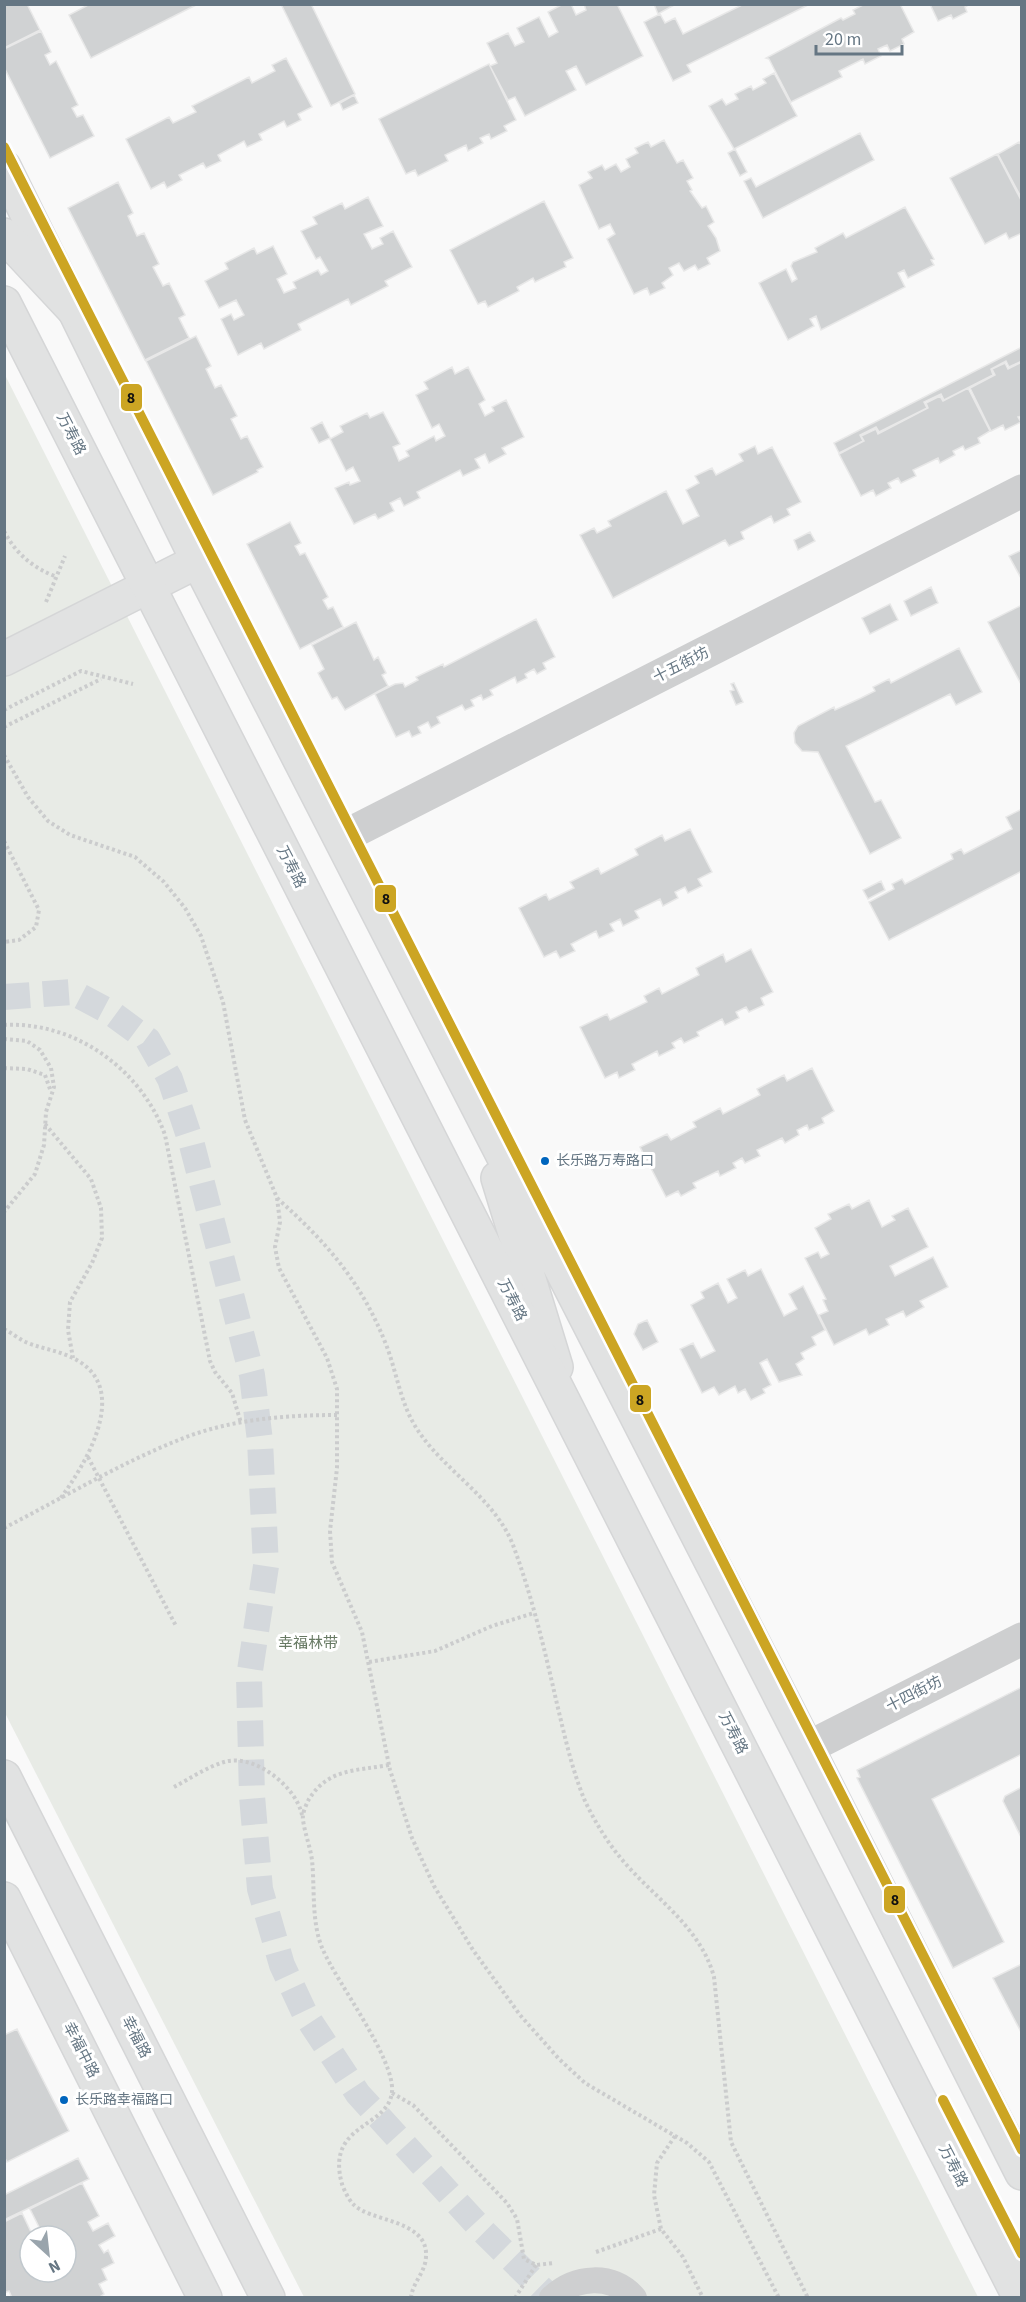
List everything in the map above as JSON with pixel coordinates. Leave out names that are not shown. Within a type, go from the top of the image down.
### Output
[{"type":"main road","points":[[4,167],[198,561],[807,1748],[1022,2173]]},
{"type":"main road","points":[[4,235],[75,311]]},
{"type":"main road","name":"万寿路","points":[[4,303],[1020,2298]]},
{"type":"main road","points":[[4,658],[198,561]]},
{"type":"main road","points":[[473,1096],[570,1415]]},
{"type":"main road","name":"幸福路","points":[[4,1777],[268,2298]]},
{"type":"main road","name":"幸福中路","points":[[4,1899],[206,2298]]},
{"type":"street","name":"十五街坊","points":[[341,838],[1022,491]]},
{"type":"street","name":"十四街坊","points":[[807,1748],[1022,1639]]},
{"type":"street","points":[[552,2298],[561,2289],[578,2282],[596,2280],[614,2283],[634,2298]]},
{"type":"path","points":[[4,531],[12,545],[24,558],[40,571],[57,577]]},
{"type":"path","points":[[39,606],[48,601],[65,556]]},
{"type":"path","points":[[4,710],[81,671],[133,684]]},
{"type":"path","points":[[4,727],[102,678]]},
{"type":"path","points":[[4,755],[28,797],[48,820],[70,835],[135,857],[164,882],[185,908],[201,936],[223,1002],[245,1120],[277,1198],[279,1222],[275,1247],[279,1268],[327,1358],[337,1389],[336,1468],[330,1531],[332,1562],[362,1632],[389,1765],[412,1838],[434,1886],[472,1950],[520,2015],[585,2083],[675,2136],[709,2162],[778,2298]]},
{"type":"path","points":[[4,841],[39,910],[36,927],[19,940],[4,942]]},
{"type":"path","points":[[4,1025],[42,1026],[91,1046],[112,1061],[133,1081],[154,1109],[165,1135],[210,1360],[214,1372],[232,1393],[241,1423]]},
{"type":"path","points":[[4,1039],[27,1041],[40,1050],[51,1068],[54,1087],[45,1124],[44,1145],[34,1174],[4,1212]]},
{"type":"path","points":[[4,1068],[27,1069],[45,1075],[51,1093]]},
{"type":"path","points":[[45,1124],[91,1179],[101,1208],[102,1238],[93,1263],[70,1302],[68,1329],[73,1358]]},
{"type":"path","points":[[277,1198],[314,1231],[344,1267],[365,1301],[386,1345],[406,1409],[416,1428],[501,1522],[512,1544],[534,1613],[571,1761],[585,1802],[619,1857],[693,1934],[708,1956],[714,1977],[731,2142],[808,2298]]},
{"type":"path","points":[[4,1329],[28,1343],[61,1352],[73,1358],[96,1376],[104,1395],[87,1456],[60,1499]]},
{"type":"path","points":[[4,1528],[99,1479],[190,1436],[269,1417],[338,1415]]},
{"type":"path","points":[[87,1456],[176,1626]]},
{"type":"path","points":[[369,1662],[435,1651],[492,1626],[534,1613]]},
{"type":"path","points":[[174,1787],[225,1761],[247,1762],[266,1770],[300,1804],[308,1837],[317,1923],[322,1948],[369,2028],[390,2077],[392,2093],[385,2109],[347,2138],[339,2159],[342,2185],[353,2204],[363,2211],[406,2227],[420,2238],[427,2254],[422,2273],[411,2291],[411,2298]]},
{"type":"path","points":[[303,1819],[306,1805],[316,1789],[328,1777],[389,1765]]},
{"type":"path","points":[[392,2093],[413,2105],[507,2203],[517,2219],[524,2259],[536,2265],[561,2262]]},
{"type":"path","points":[[675,2136],[657,2163],[654,2195],[661,2229],[683,2257],[703,2298]]},
{"type":"path","points":[[595,2252],[661,2229]]},
{"type":"path","points":[[515,2298],[536,2265]]},
{"type":"green space","name":"幸福林带","points":[[4,373],[978,2297],[304,2297],[5,1713]]},
{"type":"building","points":[[4,4],[27,4],[40,30],[4,48]]},
{"type":"building","points":[[90,4],[198,4],[91,58],[69,15]]},
{"type":"building","points":[[281,4],[311,4],[355,94],[331,106]]},
{"type":"building","points":[[563,4],[571,4],[576,15],[586,10],[584,4],[617,4],[643,56],[586,85],[576,66],[566,71],[576,90],[525,116],[515,97],[508,100],[490,66],[497,63],[487,43],[508,33],[515,46],[524,42],[517,28],[539,17],[549,37],[558,32],[548,12]]},
{"type":"building","points":[[654,4],[676,4],[658,14]]},
{"type":"building","points":[[744,4],[810,4],[687,65],[691,72],[673,81],[644,22],[660,14],[665,23],[675,18],[683,34]]},
{"type":"building","points":[[865,4],[900,4],[914,32],[902,39],[904,44],[890,51],[887,45],[878,49],[881,56],[865,64],[863,59],[839,71],[842,77],[791,102],[769,59],[766,58],[841,18],[843,20],[855,14],[853,10]]},
{"type":"building","points":[[930,4],[970,4],[965,7],[967,12],[953,19],[951,15],[938,21]]},
{"type":"building","points":[[41,31],[51,52],[45,55],[50,65],[56,61],[78,105],[72,108],[77,117],[83,115],[94,136],[50,158],[4,67],[4,49]]},
{"type":"building","points":[[286,58],[312,107],[298,114],[301,120],[287,127],[284,121],[259,134],[262,140],[247,147],[244,141],[218,155],[221,161],[206,168],[203,163],[179,175],[182,180],[167,188],[164,182],[151,189],[126,139],[169,117],[173,123],[196,112],[192,106],[249,77],[252,83],[275,71],[272,65]]},
{"type":"building","points":[[489,64],[516,120],[504,126],[507,131],[491,139],[489,134],[480,138],[483,143],[468,151],[466,145],[445,155],[448,161],[418,176],[415,170],[406,174],[379,119]]},
{"type":"building","points":[[774,73],[797,116],[734,149],[709,106],[722,99],[726,105],[738,99],[735,94],[751,86],[753,90],[766,83],[763,79]]},
{"type":"building","points":[[354,95],[358,103],[343,110],[340,103]]},
{"type":"building","points":[[860,133],[874,160],[763,218],[744,181],[751,178],[756,187]]},
{"type":"building","points":[[664,140],[677,163],[683,160],[693,178],[687,181],[692,190],[690,191],[702,208],[706,206],[714,222],[708,226],[716,238],[720,251],[707,258],[710,264],[698,270],[695,265],[684,271],[679,263],[669,268],[673,275],[662,283],[665,288],[650,295],[647,288],[634,294],[607,239],[615,234],[610,224],[599,229],[579,185],[592,178],[588,172],[602,165],[605,170],[616,164],[621,172],[630,167],[626,159],[638,153],[635,148],[648,142],[651,147]]},
{"type":"building","points":[[1019,142],[1022,146],[1022,199],[998,154]]},
{"type":"building","points":[[735,149],[747,172],[740,176],[728,153]]},
{"type":"building","points":[[997,154],[1022,202],[1022,233],[1009,239],[1006,233],[985,244],[950,178]]},
{"type":"building","points":[[118,182],[133,213],[128,216],[137,236],[144,233],[159,264],[153,267],[163,286],[169,283],[185,315],[179,318],[189,338],[145,360],[68,208]]},
{"type":"building","points":[[368,197],[383,226],[364,234],[372,249],[383,244],[380,238],[393,231],[412,267],[385,281],[388,286],[351,305],[348,299],[298,324],[301,330],[264,349],[261,343],[238,355],[221,319],[231,314],[234,320],[244,315],[236,300],[219,308],[205,281],[228,269],[225,263],[254,248],[257,254],[273,246],[287,274],[277,279],[284,293],[296,288],[293,282],[318,270],[321,275],[328,271],[320,257],[316,259],[301,231],[317,224],[313,217],[342,203],[345,209]]},
{"type":"building","points":[[544,201],[573,258],[564,262],[566,267],[535,282],[533,278],[517,287],[519,291],[488,307],[485,301],[478,304],[450,250]]},
{"type":"building","points":[[905,207],[934,259],[931,260],[934,265],[908,278],[904,270],[898,273],[905,287],[821,330],[816,316],[810,319],[814,326],[788,340],[759,283],[786,269],[792,282],[797,279],[791,266],[793,262],[817,252],[815,248],[843,233],[846,238]]},
{"type":"building","points":[[196,336],[211,366],[206,369],[215,388],[221,385],[237,416],[231,419],[241,439],[247,436],[263,467],[257,470],[258,472],[213,495],[146,361]]},
{"type":"building","points":[[1022,347],[1022,361],[1009,367],[1006,361],[991,369],[993,375],[944,400],[941,394],[924,402],[927,408],[879,432],[876,427],[860,435],[863,441],[839,453],[834,443]]},
{"type":"building","points":[[1022,362],[1022,416],[1018,417],[1021,422],[1005,430],[1003,425],[991,431],[970,388],[995,375],[992,369],[1005,363],[1008,369]]},
{"type":"building","points":[[452,367],[455,374],[468,367],[485,400],[479,404],[485,416],[494,411],[492,407],[506,400],[524,437],[502,448],[506,454],[489,463],[485,454],[475,459],[480,468],[463,476],[460,470],[417,492],[420,498],[404,506],[400,498],[390,503],[394,511],[378,519],[375,514],[354,524],[335,488],[349,482],[350,485],[360,481],[353,467],[346,471],[330,439],[343,432],[340,426],[367,413],[370,418],[383,412],[400,444],[393,447],[399,461],[409,456],[406,451],[434,436],[436,441],[445,436],[439,424],[432,428],[416,395],[428,389],[424,382]]},
{"type":"building","points":[[968,388],[990,431],[978,438],[980,443],[965,450],[963,446],[953,451],[955,455],[940,463],[938,458],[913,470],[916,476],[901,483],[898,478],[888,483],[891,488],[876,496],[873,490],[861,496],[839,454],[864,441],[861,436],[876,429],[878,434],[928,408],[926,403],[940,396],[943,401]]},
{"type":"building","points":[[322,422],[330,438],[319,443],[311,428]]},
{"type":"building","points":[[755,446],[758,454],[772,447],[801,502],[787,509],[790,515],[774,523],[771,516],[741,532],[744,539],[729,546],[725,540],[613,598],[580,535],[594,528],[597,533],[611,526],[608,521],[666,491],[683,524],[699,516],[686,490],[699,483],[695,476],[712,468],[716,475],[743,461],[739,454]]},
{"type":"building","points":[[290,522],[301,543],[295,546],[300,555],[305,553],[328,597],[323,600],[328,609],[333,607],[343,627],[300,649],[247,544]]},
{"type":"building","points":[[810,532],[815,541],[798,550],[794,540]]},
{"type":"building","points":[[1022,550],[1022,580],[1009,556]]},
{"type":"building","points":[[931,587],[938,603],[911,616],[904,601]]},
{"type":"building","points":[[890,604],[898,620],[870,634],[862,618]]},
{"type":"building","points":[[1022,605],[1022,686],[988,622]]},
{"type":"building","points":[[536,619],[555,657],[543,663],[546,669],[537,674],[534,669],[525,674],[527,678],[517,683],[515,677],[490,690],[493,695],[483,700],[481,695],[471,700],[474,706],[465,710],[462,705],[437,717],[440,723],[431,728],[428,722],[418,727],[421,733],[412,737],[409,731],[396,737],[375,694],[395,684],[403,683],[405,687],[418,680],[416,677],[443,664],[444,667]]},
{"type":"building","points":[[356,622],[374,660],[378,657],[386,673],[382,675],[388,686],[345,710],[337,697],[332,699],[318,673],[324,669],[312,645]]},
{"type":"building","points":[[959,648],[982,692],[956,705],[950,694],[846,746],[875,802],[881,800],[901,838],[870,854],[818,752],[802,751],[795,743],[794,733],[798,726],[834,707],[835,710],[861,698],[875,691],[873,687],[889,679],[891,683]]},
{"type":"building","points":[[734,683],[743,702],[736,705],[730,691],[734,690],[731,684]]},
{"type":"building","points":[[1022,809],[1022,871],[889,940],[869,902],[894,889],[892,884],[902,879],[905,884],[953,859],[951,854],[961,849],[964,854],[1012,829],[1006,817]]},
{"type":"building","points":[[690,829],[712,872],[698,879],[702,886],[688,893],[685,887],[675,892],[678,898],[663,906],[660,899],[635,911],[639,918],[623,926],[620,919],[610,924],[614,931],[599,938],[596,931],[571,944],[575,951],[560,958],[556,951],[544,957],[519,908],[546,894],[549,900],[574,888],[570,882],[598,868],[601,874],[638,855],[635,849],[662,835],[665,841]]},
{"type":"building","points":[[881,881],[885,890],[868,899],[863,890]]},
{"type":"building","points":[[751,949],[773,992],[761,998],[764,1005],[749,1012],[746,1007],[736,1012],[739,1018],[725,1025],[722,1019],[697,1032],[699,1036],[684,1043],[681,1038],[672,1043],[675,1048],[659,1056],[657,1051],[632,1064],[635,1070],[619,1078],[617,1072],[605,1078],[580,1027],[607,1014],[610,1020],[647,1002],[644,996],[659,988],[662,994],[699,975],[696,968],[723,954],[726,962]]},
{"type":"building","points":[[812,1068],[834,1111],[822,1118],[824,1123],[809,1130],[807,1125],[797,1130],[799,1135],[785,1143],[782,1138],[757,1150],[760,1156],[745,1163],[742,1158],[733,1163],[736,1168],[720,1176],[718,1171],[693,1183],[696,1188],[681,1196],[678,1191],[666,1197],[640,1147],[667,1134],[671,1140],[696,1127],[693,1122],[720,1108],[723,1114],[760,1095],[757,1089],[784,1075],[787,1081]]},
{"type":"building","points":[[869,1200],[882,1227],[895,1220],[892,1216],[908,1208],[928,1247],[890,1266],[895,1276],[933,1257],[948,1287],[920,1301],[924,1307],[906,1317],[903,1311],[886,1319],[889,1325],[869,1335],[866,1329],[834,1345],[819,1315],[828,1311],[823,1300],[826,1299],[805,1258],[818,1252],[821,1258],[829,1254],[815,1228],[831,1219],[828,1214],[849,1204],[852,1209]]},
{"type":"building","points":[[761,1269],[784,1316],[797,1309],[789,1294],[803,1286],[825,1330],[812,1337],[816,1345],[801,1353],[804,1359],[796,1364],[802,1375],[779,1382],[767,1359],[760,1363],[771,1385],[763,1389],[765,1393],[751,1400],[745,1389],[738,1393],[735,1386],[719,1395],[714,1387],[702,1393],[680,1349],[693,1343],[701,1358],[715,1351],[691,1305],[704,1298],[701,1292],[718,1283],[728,1303],[737,1298],[727,1279],[745,1270],[748,1276]]},
{"type":"building","points":[[647,1320],[658,1342],[643,1350],[634,1334],[638,1324]]},
{"type":"building","points":[[1022,1687],[1022,1754],[932,1799],[1004,1942],[953,1968],[857,1778],[860,1777],[857,1770]]},
{"type":"building","points":[[1022,1787],[1021,1837],[1003,1801],[1005,1796]]},
{"type":"building","points":[[1022,1964],[1022,2034],[993,1978]]},
{"type":"building","points":[[17,2029],[69,2131],[7,2162],[4,2157],[4,2035]]},
{"type":"building","points":[[78,2158],[89,2179],[4,2220],[4,2195]]},
{"type":"building","points":[[82,2183],[99,2216],[88,2222],[93,2231],[108,2223],[115,2236],[99,2245],[104,2253],[108,2250],[114,2263],[102,2269],[107,2280],[99,2284],[104,2294],[98,2298],[12,2298],[9,2291],[4,2293],[4,2222],[22,2213],[27,2224],[18,2224],[18,2284],[78,2284],[78,2224],[38,2224],[30,2209]]},
{"type":"tunnel","points":[[4,997],[72,992],[110,1012],[148,1040],[170,1079],[192,1145],[252,1375],[260,1441],[266,1566],[249,1677],[252,1796],[260,1889],[282,1965],[305,2014],[358,2094],[483,2231],[551,2298]]},
{"type":"transit line","name":"8","points":[[4,147],[1022,2150]]},
{"type":"transit line","name":"8","points":[[943,2100],[1022,2254]]},
{"type":"place","name":"长乐路万寿路口","points":[[545,1161]]},
{"type":"place","name":"长乐路幸福路口","points":[[64,2100]]}]
